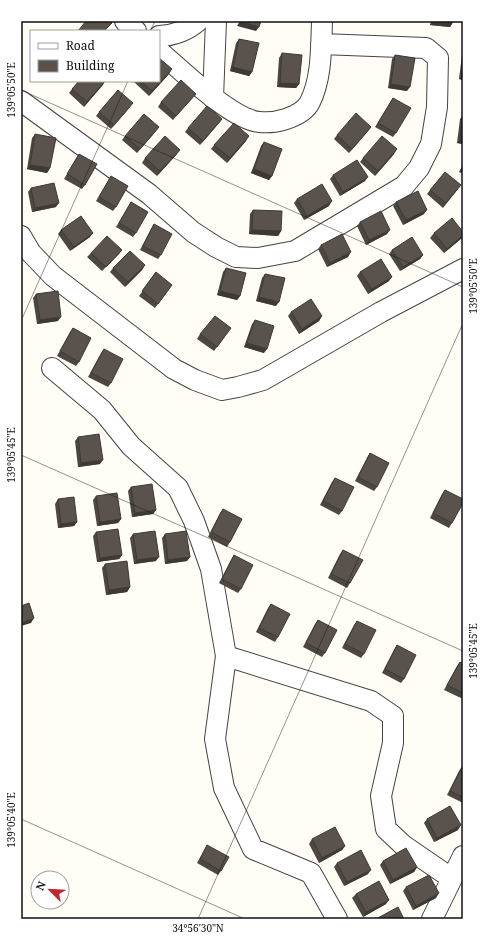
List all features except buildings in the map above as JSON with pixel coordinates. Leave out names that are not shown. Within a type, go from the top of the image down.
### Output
[{"type":"street","points":[[125,21],[135,30]]},
{"type":"street","points":[[160,36],[165,36],[191,28],[198,21]]},
{"type":"street","points":[[213,98],[216,21]]},
{"type":"street","points":[[160,52],[213,98],[239,115],[258,122],[275,122],[296,116],[310,103],[317,83],[322,21]]},
{"type":"street","points":[[21,101],[149,194],[194,232],[216,247],[236,257],[258,258],[295,251],[404,186],[419,168],[431,144],[437,107],[438,58],[426,48],[321,44]]},
{"type":"street","points":[[21,236],[31,253],[53,276],[174,369],[195,380],[222,390],[263,380],[381,312],[463,269]]},
{"type":"street","points":[[52,368],[102,410],[132,446],[178,488],[194,521],[211,569],[226,656],[215,739],[224,788],[253,849],[311,873],[338,919]]},
{"type":"street","points":[[226,656],[371,702],[393,716],[392,743],[381,796],[386,829],[403,845],[451,878]]},
{"type":"street","points":[[432,919],[463,856]]}]
